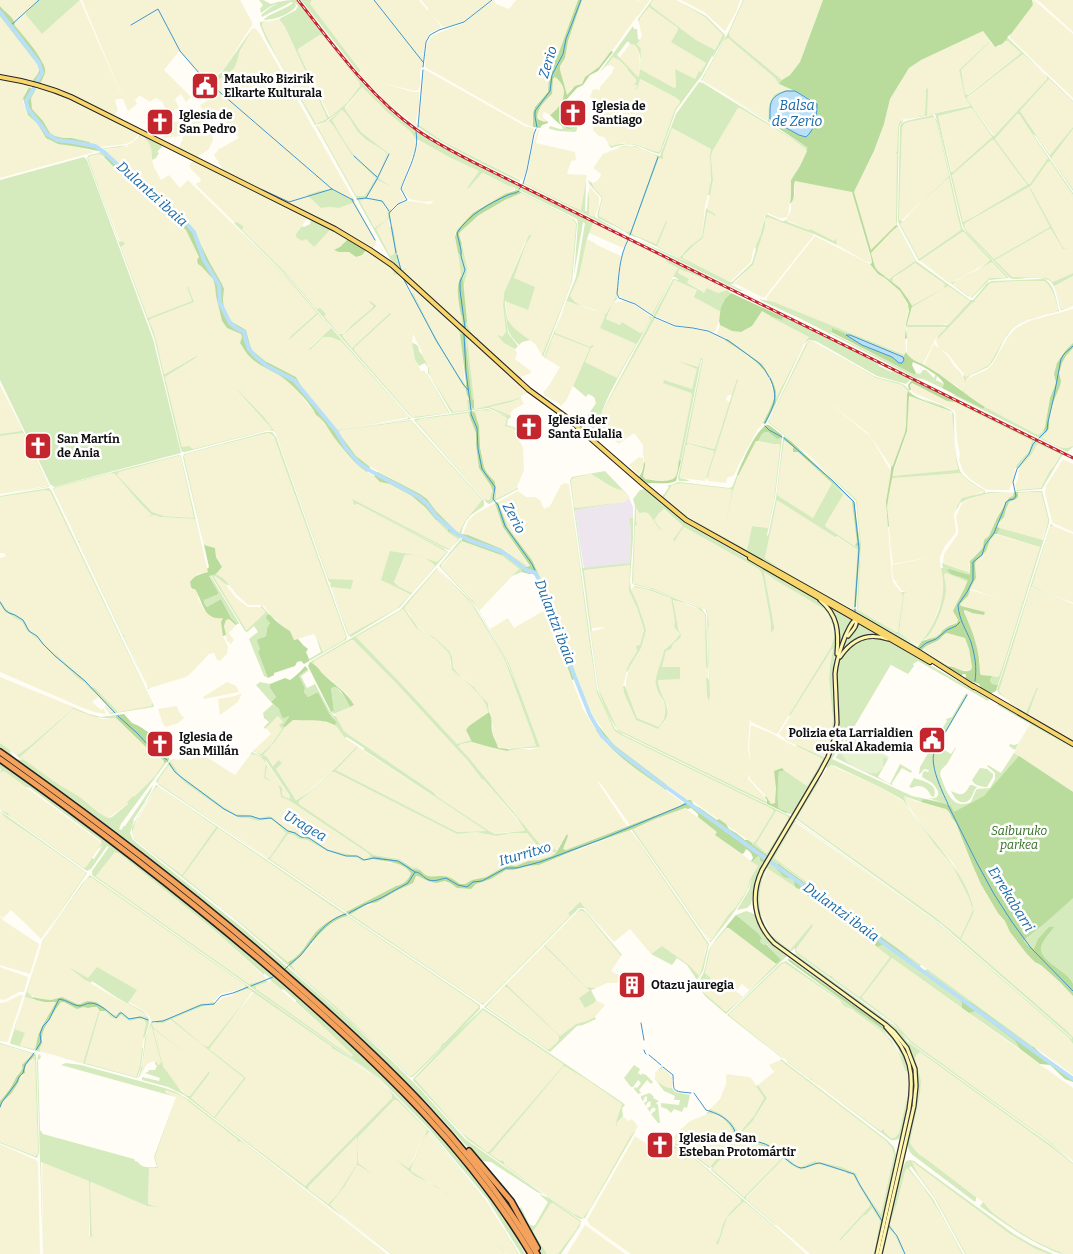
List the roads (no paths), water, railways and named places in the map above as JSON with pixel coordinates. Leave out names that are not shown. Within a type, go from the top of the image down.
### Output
[{"type":"highway","points":[[0,752],[116,836],[201,903],[303,990],[393,1074],[446,1129],[470,1157],[539,1254]]},
{"type":"highway","points":[[0,759],[86,820],[175,890],[262,962],[347,1037],[409,1098],[454,1147],[502,1209],[531,1254]]},
{"type":"main road","points":[[0,77],[33,83],[71,97],[335,229],[370,250],[392,265],[529,390],[566,416],[681,516],[856,620],[1073,744]]},
{"type":"main road","points":[[715,537],[866,621],[974,687]]},
{"type":"main road","points":[[808,591],[825,604],[835,622],[838,633],[835,674],[837,723],[831,750],[820,772],[765,864],[756,884],[755,901],[757,916],[774,943],[886,1025],[902,1041],[911,1057],[916,1079],[914,1106],[879,1254]]},
{"type":"main road","points":[[837,661],[846,638],[856,626],[857,621],[842,608]]},
{"type":"main road","points":[[856,620],[866,621]]},
{"type":"main road","points":[[837,661],[851,644],[865,637],[881,637],[900,644]]},
{"type":"water","name":"Balsa de Zerio","points":[[786,91],[795,91],[817,104],[813,126],[806,137],[770,119],[773,98]]},
{"type":"water","points":[[846,335],[903,357],[904,360],[902,363],[899,363],[892,357],[862,345]]},
{"type":"waterway","points":[[10,26],[39,0]]},
{"type":"waterway","points":[[374,0],[423,62]]},
{"type":"waterway","points":[[423,67],[426,42],[430,35],[464,22],[492,0]]},
{"type":"waterway","name":"Zerio","points":[[537,127],[535,111],[550,91],[552,75],[563,54],[566,39],[581,0]]},
{"type":"waterway","points":[[131,25],[158,9],[180,51],[206,81]]},
{"type":"waterway","name":"Dulantzi ibaia","points":[[0,12],[39,63],[42,73],[37,81]]},
{"type":"waterway","points":[[418,127],[423,70]]},
{"type":"waterway","points":[[208,82],[332,189],[353,200]]},
{"type":"waterway","name":"Dulantzi ibaia","points":[[35,86],[26,101],[28,109],[47,134],[57,140],[95,146],[170,206],[194,232],[204,260],[219,285],[220,303],[230,323],[244,332],[249,349],[256,357],[267,366],[294,380],[336,431],[346,448],[359,463],[419,497],[437,517],[457,534],[503,552],[526,570],[536,573],[590,715],[602,736],[618,751],[662,784],[1073,1079]]},
{"type":"waterway","name":"Zerio","points":[[523,184],[536,129]]},
{"type":"waterway","points":[[396,253],[389,213],[398,204],[407,200],[401,189],[415,154],[416,132]]},
{"type":"waterway","points":[[366,198],[389,154]]},
{"type":"waterway","points":[[354,156],[377,177]]},
{"type":"waterway","points":[[630,235],[658,157]]},
{"type":"waterway","points":[[263,190],[289,202],[332,189]]},
{"type":"waterway","name":"Zerio","points":[[465,328],[460,290],[460,282],[465,270],[457,233],[480,210],[509,194],[519,191]]},
{"type":"waterway","points":[[357,199],[366,198],[382,201],[389,211]]},
{"type":"waterway","points":[[352,200],[375,240]]},
{"type":"waterway","points":[[628,240],[621,260],[617,294],[619,298],[635,304],[653,316]]},
{"type":"waterway","points":[[397,255],[401,270]]},
{"type":"waterway","points":[[403,278],[436,340],[468,390]]},
{"type":"waterway","points":[[654,317],[675,326],[708,331],[729,341],[759,363],[769,377]]},
{"type":"waterway","name":"Zerio","points":[[464,334],[471,410]]},
{"type":"waterway","name":"Errekabarri","points":[[1039,438],[1047,430],[1061,359],[1073,346]]},
{"type":"waterway","points":[[765,423],[775,396],[770,378]]},
{"type":"waterway","name":"Zerio","points":[[471,411],[477,428],[478,449],[482,469],[495,487],[493,499],[498,505],[505,526],[532,564],[536,573]]},
{"type":"waterway","points":[[765,426],[782,437]]},
{"type":"waterway","points":[[784,438],[854,502],[859,549],[855,607]]},
{"type":"waterway","name":"Errekabarri","points":[[975,681],[976,666],[974,652],[961,620],[958,605],[973,580],[973,562],[982,555],[985,545],[994,533],[1006,502],[1014,499],[1016,496],[1013,482],[1017,469],[1029,454],[1036,441]]},
{"type":"waterway","name":"Uragea","points":[[0,602],[5,610],[23,620],[29,631],[37,636],[55,656],[85,681],[115,713]]},
{"type":"waterway","points":[[855,609],[855,612],[919,649],[960,622]]},
{"type":"waterway","name":"Errekabarri","points":[[936,748],[967,695]]},
{"type":"waterway","name":"Uragea","points":[[118,716],[149,746],[167,760]]},
{"type":"waterway","name":"Errekabarri","points":[[935,750],[933,756],[934,769],[948,804]]},
{"type":"waterway","name":"Uragea","points":[[169,763],[181,777],[224,809],[237,816],[251,816],[260,819],[271,818],[288,831],[301,837],[309,838],[327,850],[346,856],[357,856],[364,860],[374,858],[398,861],[415,872]]},
{"type":"waterway","name":"Iturritxo","points":[[349,913],[408,883],[415,872],[429,880],[435,881],[446,878],[458,885],[467,887],[473,882],[482,881],[506,868],[517,868],[540,862],[602,839],[688,803]]},
{"type":"waterway","name":"Errekabarri","points":[[948,805],[977,863],[1012,922],[1031,948],[1073,991]]},
{"type":"waterway","name":"Iturritxo","points":[[285,969],[300,956],[326,926],[346,914]]},
{"type":"waterway","name":"Iturritxo","points":[[251,986],[273,977]]},
{"type":"waterway","name":"Iturritxo","points":[[152,1022],[163,1021],[201,1005],[214,1004],[221,996],[248,987]]},
{"type":"waterway","name":"Iturritxo","points":[[36,1050],[41,1042],[40,1034],[43,1026],[49,1020],[59,999],[79,1006],[89,1003],[95,1004],[116,1018],[122,1013],[129,1019],[140,1017],[148,1020]]},
{"type":"waterway","points":[[641,1023],[644,1040]]},
{"type":"waterway","points":[[644,1050],[646,1054]]},
{"type":"waterway","name":"Iturritxo","points":[[0,1107],[34,1053]]},
{"type":"waterway","points":[[649,1055],[661,1065]]},
{"type":"waterway","points":[[663,1067],[673,1075],[675,1090],[691,1093]]},
{"type":"waterway","points":[[694,1093],[706,1110],[727,1120],[739,1136],[769,1146],[798,1167],[803,1168],[820,1163],[854,1174],[882,1221]]},
{"type":"waterway","points":[[889,1226],[897,1236],[905,1254]]},
{"type":"railway","points":[[298,0],[353,70],[383,102],[432,140],[481,166],[1073,458]]},
{"type":"place","name":"Matauko Bizirik Elkarte Kulturala","points":[[205,86]]},
{"type":"place","name":"Iglesia de Santiago","points":[[573,113]]},
{"type":"place","name":"Iglesia de San Pedro","points":[[160,122]]},
{"type":"place","name":"Iglesia der Santa Eulalia","points":[[529,427]]},
{"type":"place","name":"San Martín de Ania","points":[[38,446]]},
{"type":"place","name":"Polizia eta Larrialdien euskal Akademia","points":[[932,740]]},
{"type":"place","name":"Iglesia de San Millán","points":[[160,744]]},
{"type":"place","name":"Otazu jauregia","points":[[632,985]]},
{"type":"place","name":"Iglesia de San Esteban Protomártir","points":[[660,1145]]},
{"type":"park label","name":"Salburuko parkea","points":[[1019,838]]}]
